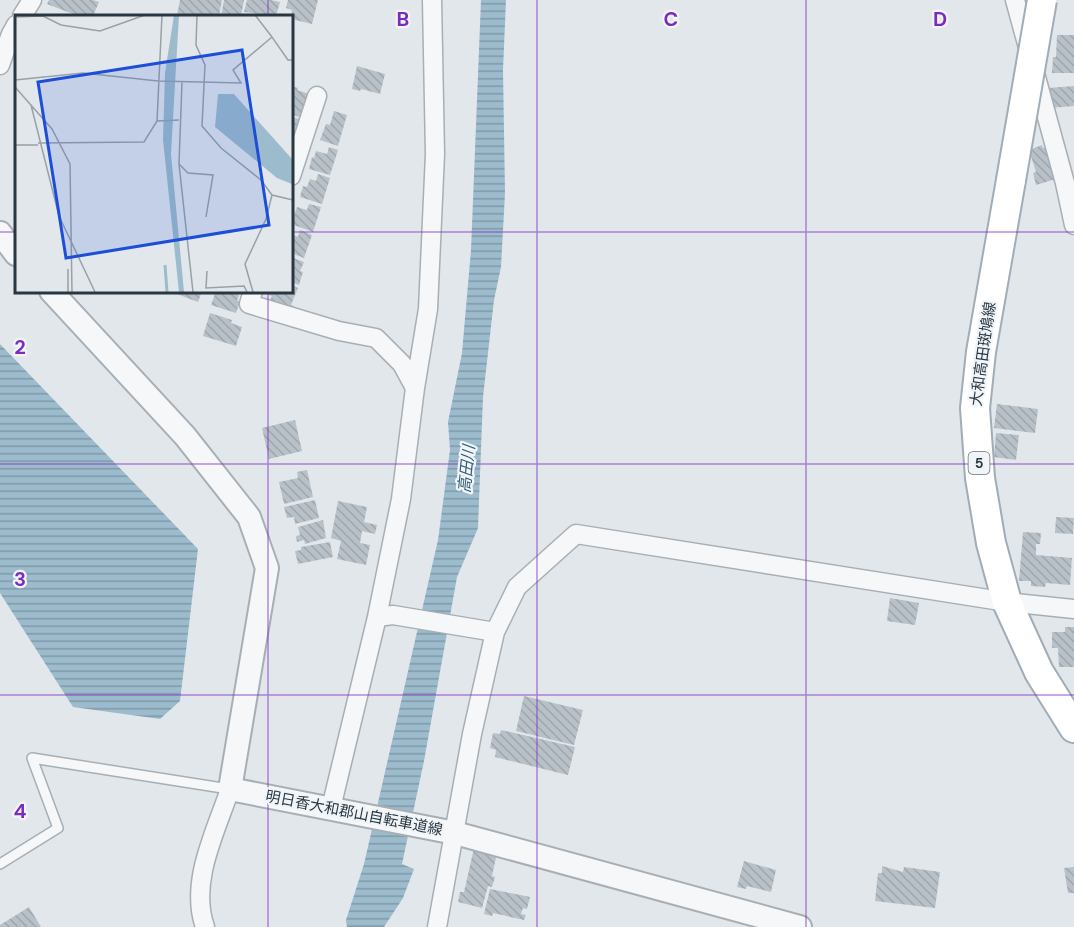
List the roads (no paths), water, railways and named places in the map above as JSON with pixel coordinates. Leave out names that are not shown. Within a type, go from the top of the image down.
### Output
[{"type":"main road","name":"大和高田斑鳩線","points":[[1041,0],[981,352],[975,408],[980,478],[991,543],[1007,602],[1039,672],[1074,728]]},
{"type":"street","points":[[23,15],[32,0]]},
{"type":"street","points":[[339,809],[385,616],[428,309],[435,154],[432,0]]},
{"type":"street","points":[[1015,0],[1065,183],[1074,225]]},
{"type":"street","points":[[0,65],[15,27]]},
{"type":"street","points":[[292,173],[317,96]]},
{"type":"street","points":[[0,233],[15,253]]},
{"type":"street","points":[[52,292],[185,436],[249,517],[267,568],[230,789],[201,877],[202,917],[205,927]]},
{"type":"street","points":[[253,292],[249,304],[339,331],[376,338],[402,364],[416,388]]},
{"type":"street","points":[[800,927],[448,831],[472,734],[487,631],[517,587],[576,534],[1007,602],[1074,609]]},
{"type":"street","points":[[385,616],[487,631]]},
{"type":"street","name":"明日香大和郡山自転車道線","points":[[230,789],[448,831],[437,927]]},
{"type":"lane","points":[[0,864],[58,828],[32,758],[230,789]]},
{"type":"water","name":"高田川","points":[[481,0],[506,0],[503,70],[505,193],[501,267],[494,300],[483,397],[478,528],[457,577],[424,761],[402,864],[414,869],[403,898],[384,927],[347,927],[346,920],[364,864],[438,540],[450,450],[448,422],[462,353],[471,250]]},
{"type":"water","points":[[0,344],[198,549],[180,701],[160,719],[73,707],[0,593]]}]
